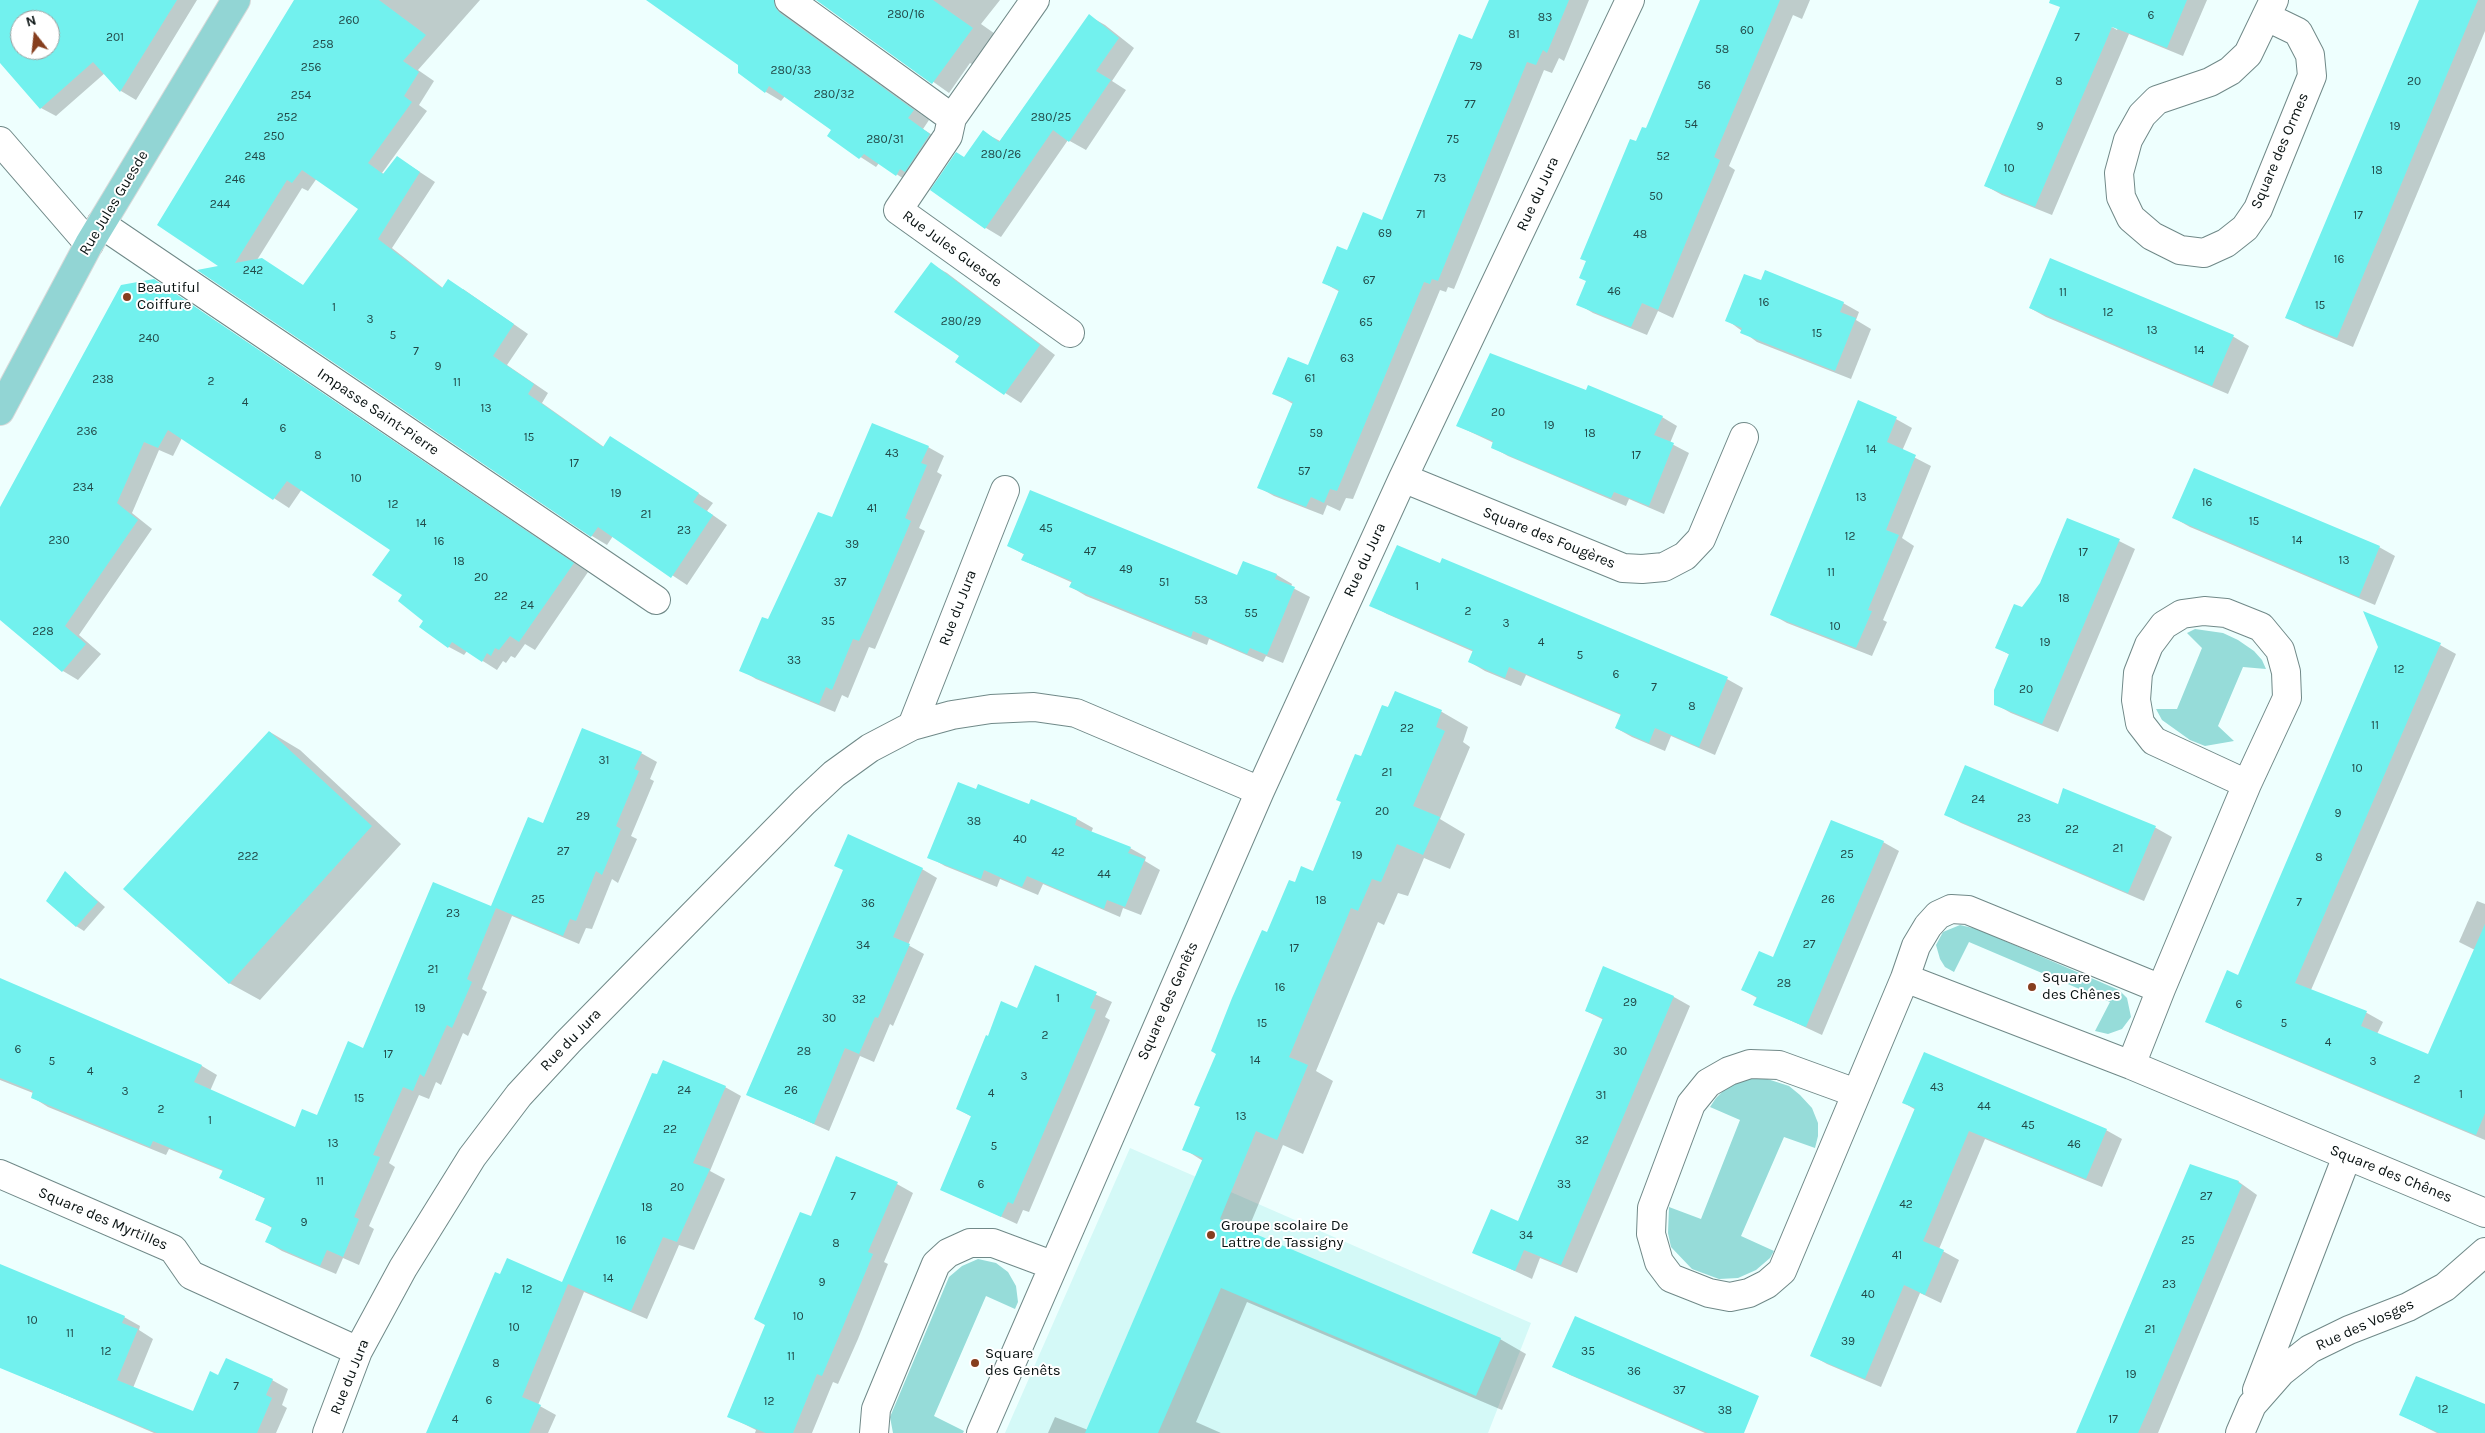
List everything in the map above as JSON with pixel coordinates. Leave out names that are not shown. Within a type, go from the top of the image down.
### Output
[{"type":"main road","name":"Rue Jules Guesde","points":[[0,411],[95,234],[236,0]]},
{"type":"street","points":[[789,0],[952,118]]},
{"type":"street","name":"Rue Jules Guesde","points":[[1035,0],[952,118],[948,136],[898,210],[1070,333]]},
{"type":"street","name":"Rue du Jura","points":[[328,1433],[358,1351],[403,1268],[472,1157],[519,1095],[568,1042],[822,785],[870,748],[912,726],[952,715],[991,709],[1034,708],[1076,713],[1260,791],[1403,478],[1630,0]]},
{"type":"street","name":"Square des Ormes","points":[[2270,8],[2298,32],[2310,55],[2312,76],[2258,208],[2245,228],[2226,242],[2204,253],[2180,250],[2152,236],[2138,224],[2132,218],[2120,197],[2119,173],[2128,140],[2142,115],[2157,100],[2210,82],[2230,71],[2248,54],[2270,8]]},
{"type":"street","name":"Impasse Saint-Pierre","points":[[0,141],[95,234],[656,600]]},
{"type":"street","name":"Square des Fougères","points":[[1403,478],[1623,568],[1664,567],[1685,556],[1701,539],[1744,437]]},
{"type":"street","name":"Rue du Jura","points":[[912,726],[1005,490]]},
{"type":"street","points":[[2131,1064],[2247,784],[2287,698],[2286,672],[2280,650],[2261,627],[2226,614],[2204,610],[2182,614],[2164,625],[2149,645],[2138,673],[2136,700],[2140,723],[2154,741],[2247,784]]},
{"type":"street","name":"Square des Genêts","points":[[981,1433],[1052,1265],[1260,791]]},
{"type":"street","points":[[1856,1093],[1779,1065],[1750,1064],[1729,1071],[1708,1083],[1691,1104],[1652,1208],[1651,1234],[1659,1262],[1671,1278],[1709,1293],[1730,1297],[1750,1293],[1767,1284],[1782,1271],[1905,978],[1916,946],[1928,926],[1938,915],[1951,909],[1968,910],[2161,989]]},
{"type":"street","name":"Square des Chênes","points":[[1905,978],[2131,1064],[2485,1213]]},
{"type":"street","name":"Rue des Vosges","points":[[2240,1433],[2347,1156]]},
{"type":"street","name":"Square des Myrtilles","points":[[0,1174],[173,1249],[191,1276],[358,1351]]},
{"type":"street","points":[[874,1433],[876,1409],[936,1264],[948,1253],[970,1242],[993,1243],[1052,1265]]},
{"type":"street","name":"Rue des Vosges","points":[[2252,1405],[2281,1372],[2310,1349],[2349,1330],[2408,1307],[2445,1287],[2485,1252]]},
{"type":"shaded area","points":[[2195,629],[2223,633],[2238,640],[2254,651],[2262,660],[2266,669],[2243,667],[2218,726],[2234,741],[2205,746],[2190,740],[2162,720],[2156,709],[2177,709],[2202,648],[2187,633]]},
{"type":"shaded area","points":[[1960,925],[1977,929],[2119,990],[2127,998],[2131,1017],[2122,1029],[2108,1034],[2095,1031],[2110,1002],[1969,942],[1954,972],[1945,967],[1940,959],[1936,945],[1943,932]]},
{"type":"shaded area","points":[[1758,1076],[1789,1086],[1800,1095],[1812,1108],[1818,1123],[1818,1136],[1815,1148],[1784,1137],[1741,1236],[1774,1251],[1770,1258],[1756,1270],[1738,1278],[1719,1279],[1692,1269],[1671,1247],[1668,1233],[1669,1207],[1701,1219],[1740,1120],[1710,1107],[1727,1087]]},
{"type":"shaded area","name":"Groupe scolaire De Lattre de Tassigny","points":[[1130,1148],[1531,1323],[1488,1433],[1005,1433]]},
{"type":"shaded area","points":[[978,1259],[996,1263],[1008,1272],[1016,1286],[1018,1302],[1015,1309],[986,1296],[934,1416],[964,1431],[963,1433],[893,1433],[890,1417],[949,1277],[962,1266]]},
{"type":"building","points":[[0,0],[177,0],[120,92],[93,62],[40,109],[0,63]]},
{"type":"building","points":[[294,0],[379,0],[426,35],[403,61],[419,72],[404,96],[412,102],[368,163],[383,174],[397,156],[420,172],[378,239],[442,288],[448,279],[514,324],[493,356],[534,384],[528,394],[603,447],[610,436],[699,493],[693,502],[713,515],[671,578],[598,527],[591,537],[197,270],[218,266],[157,225]],"holes":[[[302,170],[358,209],[303,285],[262,258],[235,263],[287,180],[292,183]]]},
{"type":"building","points":[[646,0],[774,0],[775,7],[780,13],[914,110],[908,118],[930,134],[905,172],[900,169],[896,176],[864,154],[859,159],[827,136],[831,130],[769,86],[765,93],[738,73],[738,65]]},
{"type":"building","points":[[816,0],[933,0],[973,28],[932,84]]},
{"type":"building","points":[[1489,0],[1569,0],[1547,53],[1543,50],[1536,65],[1527,62],[1438,281],[1432,279],[1430,284],[1424,282],[1337,491],[1330,489],[1324,503],[1311,497],[1306,507],[1257,488],[1293,402],[1272,394],[1288,357],[1308,365],[1339,290],[1322,283],[1337,246],[1347,250],[1363,212],[1382,220],[1459,34],[1472,39]]},
{"type":"building","points":[[1700,0],[1780,0],[1714,157],[1720,160],[1658,310],[1642,303],[1631,327],[1576,305],[1586,281],[1579,278],[1586,261],[1580,259],[1630,139],[1636,141],[1642,127],[1646,128]]},
{"type":"building","points":[[2050,0],[2187,0],[2167,48],[2112,27],[2035,207],[1984,186],[2060,7],[2049,3]]},
{"type":"building","points":[[2419,0],[2478,0],[2337,338],[2285,318]]},
{"type":"building","points":[[1089,14],[1119,38],[1096,71],[1111,80],[1069,142],[1053,130],[985,229],[930,190],[956,152],[964,157],[983,130],[999,142]]},
{"type":"building","points":[[2050,258],[2234,335],[2212,386],[2029,308]]},
{"type":"building","points":[[931,262],[1040,345],[1004,395],[955,362],[959,356],[894,312]]},
{"type":"building","points":[[1765,270],[1844,302],[1840,312],[1856,318],[1835,371],[1740,333],[1742,328],[1725,321],[1744,274],[1761,280]]},
{"type":"building","points":[[154,279],[574,563],[519,642],[510,636],[499,650],[495,648],[491,656],[487,653],[482,662],[452,642],[448,648],[419,627],[423,621],[398,601],[402,595],[372,575],[390,550],[287,481],[273,500],[168,430],[158,448],[144,442],[117,503],[138,520],[65,626],[86,644],[62,672],[0,620],[0,507],[121,285]]},
{"type":"building","points":[[1490,353],[1586,390],[1588,385],[1663,416],[1654,435],[1674,443],[1649,506],[1614,492],[1611,498],[1557,476],[1491,448],[1493,441],[1456,426]]},
{"type":"building","points":[[1858,400],[1897,417],[1887,442],[1916,455],[1886,530],[1899,535],[1868,610],[1872,611],[1856,648],[1770,615]]},
{"type":"building","points":[[872,423],[929,446],[921,463],[927,465],[905,518],[911,521],[870,617],[859,641],[853,639],[832,690],[826,687],[819,704],[739,671],[762,617],[768,619],[818,512],[832,517]]},
{"type":"building","points":[[2194,468],[2380,546],[2359,597],[2172,518]]},
{"type":"building","points":[[1030,490],[1237,575],[1243,561],[1277,574],[1275,579],[1295,587],[1267,655],[1250,648],[1247,654],[1193,631],[1191,637],[1069,587],[1072,581],[1021,560],[1024,554],[1007,546]]},
{"type":"building","points":[[2067,518],[2120,539],[2042,724],[1994,705],[1994,690],[2009,654],[1995,648],[2014,604],[2022,607],[2040,583]]},
{"type":"building","points":[[1397,545],[1440,563],[1442,558],[1728,677],[1699,747],[1655,728],[1649,743],[1615,728],[1621,714],[1509,667],[1505,678],[1468,662],[1473,650],[1369,606]]},
{"type":"building","points":[[2363,611],[2441,643],[2295,983],[2367,1011],[2361,1026],[2428,1054],[2485,924],[2485,1113],[2476,1135],[2205,1022],[2227,970],[2238,975],[2378,647]]},
{"type":"building","points":[[1395,691],[1442,710],[1436,727],[1445,731],[1413,806],[1440,817],[1423,855],[1397,844],[1381,882],[1372,879],[1358,911],[1351,908],[1289,1057],[1308,1065],[1277,1140],[1256,1131],[1220,1219],[1501,1338],[1476,1396],[1221,1288],[1158,1433],[1085,1433],[1203,1158],[1182,1150],[1200,1107],[1194,1105],[1216,1054],[1211,1051],[1232,998],[1262,930],[1267,932],[1289,880],[1295,882],[1301,866],[1313,871],[1341,802],[1336,800],[1355,754],[1361,756],[1382,705],[1388,707]]},
{"type":"building","points":[[582,728],[642,752],[634,769],[639,771],[616,826],[621,829],[602,875],[596,871],[576,921],[570,919],[563,936],[496,908],[467,979],[472,982],[452,1028],[447,1025],[424,1077],[420,1074],[413,1091],[403,1087],[373,1155],[380,1157],[354,1217],[359,1219],[343,1257],[327,1250],[320,1266],[265,1242],[272,1227],[255,1220],[265,1198],[219,1178],[223,1170],[153,1141],[150,1147],[31,1098],[33,1091],[0,1078],[0,978],[202,1065],[194,1082],[295,1127],[302,1109],[317,1115],[348,1041],[363,1048],[433,882],[491,906],[528,817],[543,823]]},
{"type":"building","points":[[269,731],[372,826],[229,984],[123,889]]},
{"type":"building","points":[[1965,765],[2058,804],[2063,788],[2156,826],[2128,893],[1944,815]]},
{"type":"building","points":[[958,782],[976,789],[978,784],[1029,804],[1031,799],[1077,818],[1075,825],[1131,847],[1128,853],[1145,859],[1125,907],[1107,900],[1104,909],[1027,876],[1022,887],[984,870],[981,879],[927,858]]},
{"type":"building","points":[[1831,820],[1884,841],[1806,1027],[1753,1005],[1757,997],[1741,990],[1759,951],[1773,957]]},
{"type":"building","points":[[848,834],[923,868],[893,937],[910,944],[878,1018],[875,1017],[859,1054],[845,1048],[814,1124],[746,1095],[843,870],[834,866]]},
{"type":"building","points":[[65,871],[98,902],[76,927],[46,901]]},
{"type":"building","points":[[1035,965],[1097,992],[1090,1008],[1096,1010],[1013,1204],[1008,1202],[1001,1217],[940,1190],[971,1116],[956,1109],[986,1035],[988,1036],[1001,1001],[1017,1008]]},
{"type":"building","points":[[1603,966],[1674,996],[1561,1265],[1524,1250],[1515,1271],[1472,1253],[1491,1209],[1518,1221],[1603,1018],[1585,1011]]},
{"type":"building","points":[[1924,1052],[2107,1129],[2086,1179],[1969,1131],[1923,1241],[1944,1250],[1925,1295],[1904,1285],[1865,1379],[1810,1356],[1915,1108],[1902,1103]]},
{"type":"building","points":[[663,1060],[726,1086],[693,1163],[710,1169],[677,1242],[663,1237],[631,1311],[568,1284],[522,1397],[541,1405],[529,1433],[426,1433],[495,1272],[500,1274],[507,1258],[562,1282],[652,1073],[657,1074]]},
{"type":"building","points":[[836,1156],[898,1182],[868,1252],[873,1254],[842,1329],[822,1376],[817,1374],[793,1433],[766,1433],[727,1417],[765,1325],[754,1319],[800,1212],[811,1216]]},
{"type":"building","points":[[2190,1164],[2239,1181],[2238,1183],[2242,1185],[2149,1408],[2138,1433],[2076,1433]]},
{"type":"building","points":[[0,1264],[125,1316],[122,1323],[138,1329],[117,1380],[193,1411],[210,1371],[218,1375],[226,1358],[273,1379],[266,1395],[272,1398],[257,1433],[157,1433],[0,1368]]},
{"type":"building","points":[[1575,1316],[1759,1396],[1744,1433],[1708,1433],[1552,1367]]},
{"type":"building","points":[[2416,1376],[2485,1404],[2485,1433],[2439,1433],[2399,1415]]},
{"type":"place","name":"Beautiful Coiffure","points":[[127,297]]},
{"type":"place","name":"Square des Chênes","points":[[2032,987]]},
{"type":"place","name":"Groupe scolaire De Lattre de Tassigny","points":[[1211,1235]]},
{"type":"place","name":"Square des Genêts","points":[[975,1363]]}]
